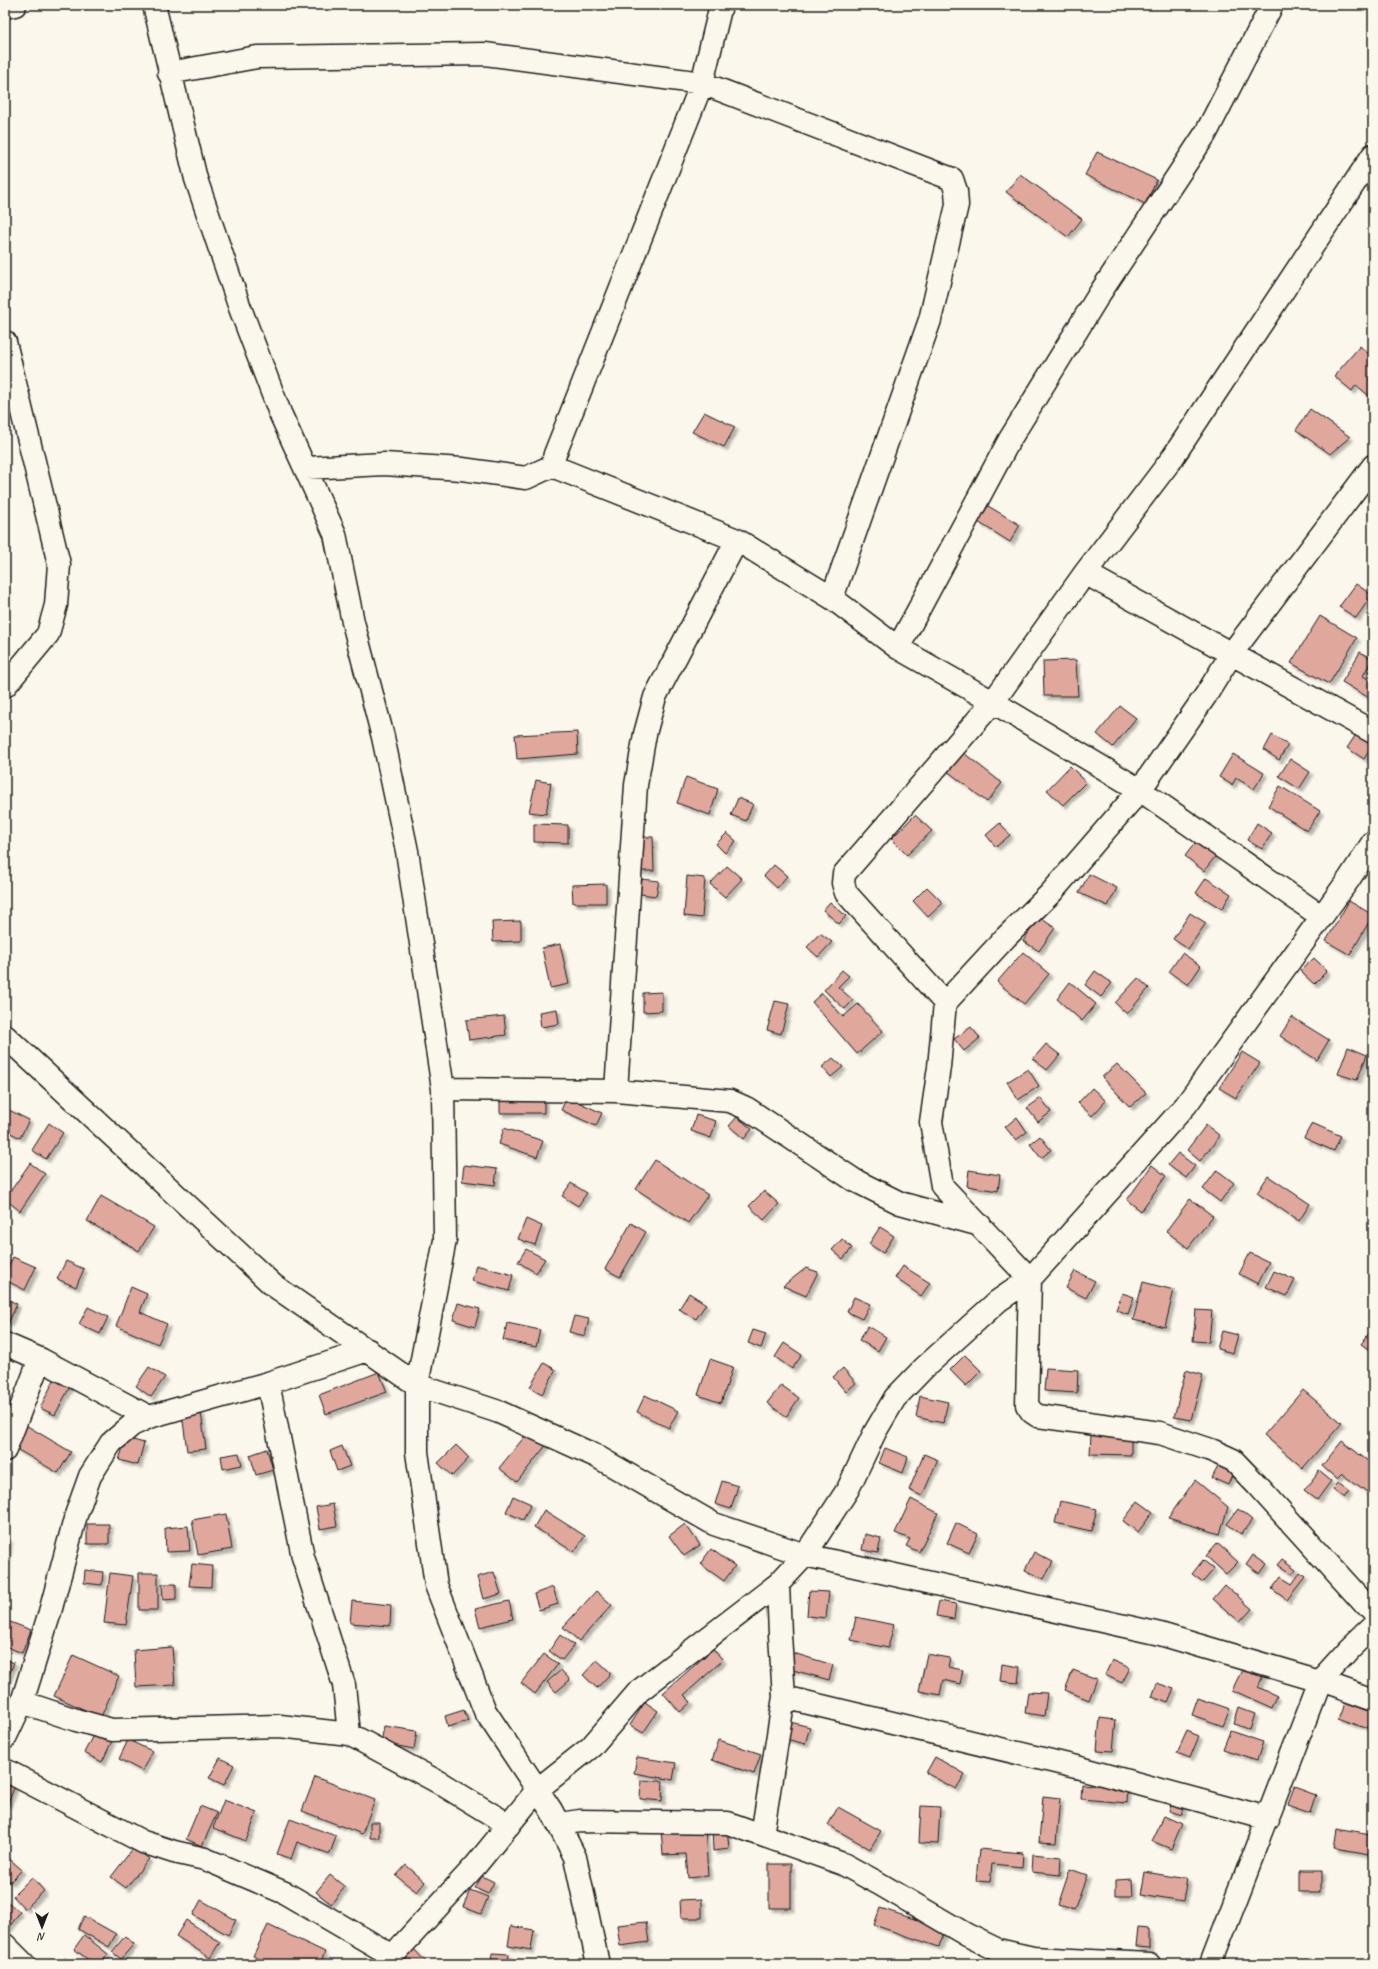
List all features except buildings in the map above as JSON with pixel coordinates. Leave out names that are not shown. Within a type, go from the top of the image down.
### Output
[{"type":"street","points":[[5,7],[15,5]]},
{"type":"street","points":[[154,5],[196,179],[240,308],[280,413],[335,534],[353,622],[384,737],[407,851],[443,1089],[445,1240],[417,1385],[417,1452],[436,1585],[485,1711],[559,1824],[575,1858],[598,1964]]},
{"type":"street","points":[[552,466],[554,454],[702,82],[721,5]]},
{"type":"street","points":[[898,648],[1010,439],[1100,293],[1206,133],[1272,5]]},
{"type":"street","points":[[170,73],[257,57],[485,54],[702,82],[952,179],[956,191],[957,205],[930,320],[832,598]]},
{"type":"street","points":[[945,1003],[846,893],[843,883],[844,874],[993,702],[1086,573],[1171,460],[1373,155]]},
{"type":"street","points":[[5,342],[59,564],[56,604],[48,634],[5,686]]},
{"type":"street","points":[[306,468],[384,464],[462,469],[526,478],[552,466],[737,540],[832,598],[898,648],[993,702],[1140,790],[1322,917]]},
{"type":"street","points":[[1373,466],[1232,653],[1206,695],[1140,790],[1051,893],[1006,937],[945,1003],[931,1122],[934,1147],[942,1186],[1030,1279],[1027,1405],[1032,1412],[1038,1416],[1160,1433],[1211,1450],[1233,1460],[1257,1484],[1373,1613]]},
{"type":"street","points":[[616,1091],[636,785],[645,734],[655,698],[737,540]]},
{"type":"street","points":[[1086,573],[1373,732]]},
{"type":"street","points":[[5,1770],[143,1842],[174,1852],[205,1859],[285,1893],[389,1960],[476,1865],[538,1790],[591,1747],[638,1691],[778,1584],[805,1555],[848,1489],[875,1432],[895,1398],[924,1368],[998,1301],[1030,1279],[1186,1105],[1322,917],[1373,842]]},
{"type":"street","points":[[5,1036],[273,1285],[417,1385],[499,1412],[596,1456],[714,1524],[805,1555],[1160,1634],[1320,1681],[1373,1700]]},
{"type":"street","points":[[443,1089],[616,1091],[730,1101],[746,1108],[854,1180],[900,1203],[981,1226]]},
{"type":"street","points":[[5,1344],[40,1358],[149,1417]]},
{"type":"street","points":[[5,1738],[22,1702],[50,1612],[76,1515],[90,1476],[111,1443],[132,1425],[149,1417],[268,1384],[368,1350]]},
{"type":"street","points":[[5,1450],[40,1358]]},
{"type":"street","points":[[268,1384],[302,1558],[344,1685],[349,1734]]},
{"type":"street","points":[[762,1835],[784,1697],[778,1584]]},
{"type":"street","points":[[1211,1964],[1320,1681],[1350,1648],[1373,1626]]},
{"type":"street","points":[[784,1697],[1076,1767],[1268,1819]]},
{"type":"street","points":[[22,1702],[112,1730],[280,1726],[349,1734],[440,1783],[508,1825]]},
{"type":"street","points":[[559,1824],[580,1821],[728,1822],[843,1864],[966,1935],[998,1950],[1033,1958],[1148,1964]]},
{"type":"street","points":[[5,1945],[24,1964]]}]
